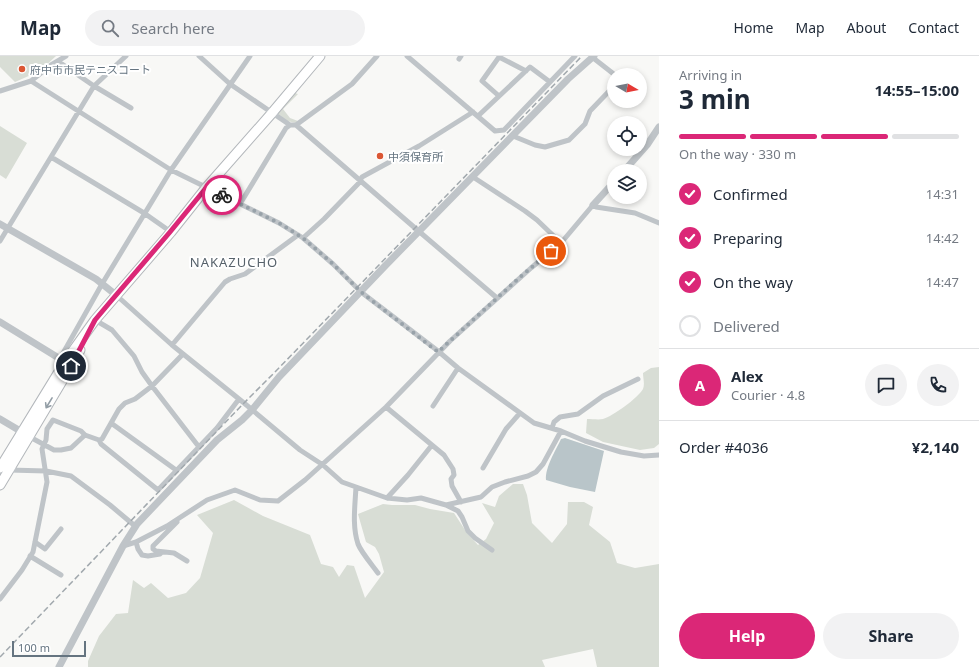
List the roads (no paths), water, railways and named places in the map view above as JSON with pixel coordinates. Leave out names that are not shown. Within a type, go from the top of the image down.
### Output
[{"type":"highway","points":[[0,485],[5,469],[95,320],[320,56]]},
{"type":"street","points":[[0,91],[31,81],[51,65],[66,56]]},
{"type":"street","points":[[0,241],[94,86],[126,56]]},
{"type":"street","points":[[199,56],[230,84],[272,113],[293,125],[360,180],[497,298]]},
{"type":"street","points":[[68,364],[62,355],[102,284],[171,170],[250,56]]},
{"type":"street","points":[[240,204],[286,128],[293,125],[352,84],[378,56]]},
{"type":"street","points":[[408,56],[495,131],[504,130],[575,56]]},
{"type":"street","points":[[499,96],[482,81],[499,57],[526,71]]},
{"type":"street","points":[[59,667],[123,546],[136,526],[217,440],[252,410],[279,378],[361,292],[568,79],[593,57],[607,68]]},
{"type":"street","points":[[51,65],[53,67],[62,64],[94,86],[131,108]]},
{"type":"street","points":[[478,116],[530,67],[550,82]]},
{"type":"street","points":[[31,81],[171,170],[279,223],[300,236],[333,264],[361,292],[458,368],[534,423],[621,452],[644,456],[659,455]]},
{"type":"street","points":[[513,136],[535,145],[545,147],[569,140],[584,124],[590,111],[607,93]]},
{"type":"street","points":[[172,345],[225,282],[245,274],[324,219],[358,184],[362,177],[419,146],[473,112]]},
{"type":"street","points":[[630,164],[647,145],[659,127]]},
{"type":"street","points":[[51,157],[144,213],[170,232]]},
{"type":"street","points":[[473,177],[525,211],[537,220],[561,243]]},
{"type":"street","points":[[123,546],[136,542],[167,526],[207,500],[235,490],[260,500],[278,502],[323,465],[386,407],[438,352],[497,298],[561,243],[607,190]]},
{"type":"street","points":[[593,205],[596,207],[635,213],[659,224]]},
{"type":"street","points":[[0,224],[96,279],[172,345],[240,399],[300,450],[323,465],[342,482],[387,498],[407,500],[421,498],[446,505],[458,511],[468,531],[492,550]]},
{"type":"street","points":[[95,320],[112,330],[134,356],[142,372],[199,447]]},
{"type":"street","points":[[0,322],[68,364]]},
{"type":"street","points":[[99,440],[102,439],[118,410],[124,403],[135,399],[152,386],[183,354]]},
{"type":"street","points":[[433,406],[458,368]]},
{"type":"street","points":[[552,428],[554,422],[560,417],[578,414],[604,396],[638,379]]},
{"type":"street","points":[[0,599],[22,570],[33,552],[47,482],[42,449],[46,440],[47,429],[53,420],[99,440],[101,444],[158,490],[217,428],[240,399]]},
{"type":"street","points":[[386,407],[444,455],[453,469],[454,475],[451,480],[452,486],[461,502]]},
{"type":"street","points":[[483,468],[506,430],[520,413]]},
{"type":"street","points":[[0,419],[25,435],[54,450],[71,448],[85,435]]},
{"type":"street","points":[[111,423],[176,470]]},
{"type":"street","points":[[446,505],[481,497],[492,487],[528,476],[536,472],[543,464],[561,431]]},
{"type":"street","points":[[387,498],[432,445]]},
{"type":"street","points":[[5,469],[46,471],[71,476],[110,504],[136,526]]},
{"type":"street","points":[[356,487],[354,514],[359,546],[378,573]]},
{"type":"street","points":[[179,518],[153,546],[153,549],[162,552],[174,553],[187,561]]},
{"type":"street","points":[[35,542],[45,549],[61,530]]},
{"type":"street","points":[[136,542],[142,555],[148,556],[160,554],[162,552]]},
{"type":"street","points":[[30,556],[61,575]]},
{"type":"railway","points":[[0,657],[244,403],[582,56]]},
{"type":"place","name":"府中市市民テニスコート","points":[[22,69]]},
{"type":"place","name":"中須保育所","points":[[380,156]]},
{"type":"district","name":"NAKAZUCHO","points":[[234,262]]}]
